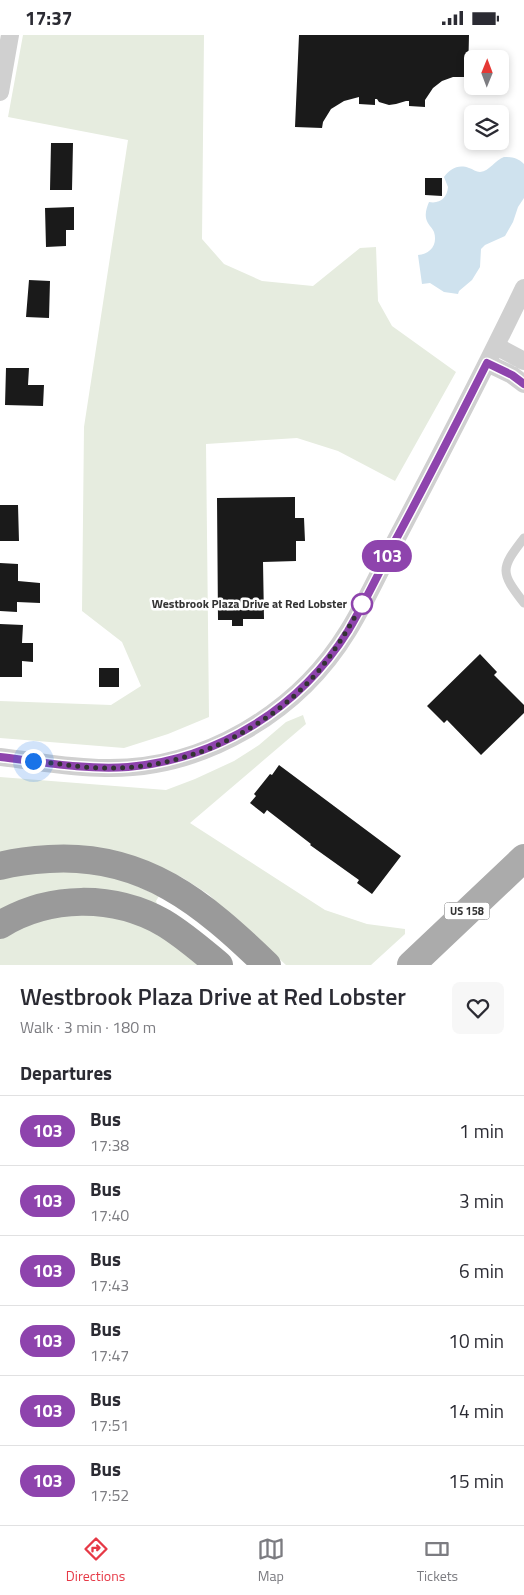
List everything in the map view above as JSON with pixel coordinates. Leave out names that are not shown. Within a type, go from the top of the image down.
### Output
[{"type":"highway","points":[[0,866],[40,860],[77,858],[125,867],[161,881],[200,905],[230,930],[266,965]]},
{"type":"highway","points":[[0,925],[21,914],[46,905],[71,903],[112,905],[136,911],[164,923],[219,965]]},
{"type":"main road","name":"US 158","points":[[411,965],[524,858]]},
{"type":"street","points":[[0,92],[10,35]]},
{"type":"street","points":[[0,757],[99,768],[151,764],[206,750],[233,738],[279,708],[314,675],[348,631],[461,417],[524,288]]},
{"type":"street","points":[[492,354],[524,361]]},
{"type":"street","points":[[492,354],[512,375],[524,384]]},
{"type":"lane","points":[[524,538],[509,557],[506,570],[509,584],[524,603]]},
{"type":"shaded area","points":[[23,35],[204,35],[202,239],[224,264],[262,281],[313,286],[360,248],[376,247],[378,301],[392,326],[456,372],[395,481],[338,451],[297,438],[206,444],[209,717],[168,734],[124,748],[0,738],[0,701],[111,705],[141,686],[122,642],[82,611],[84,427],[128,140],[8,117]]},
{"type":"shaded area","points":[[303,715],[306,724],[190,823],[325,910],[367,924],[405,929],[405,934],[371,965],[286,965],[208,894],[183,878],[162,868],[0,855],[0,777],[166,790],[234,761],[259,745],[286,722]]},
{"type":"shaded area","points":[[101,870],[159,896],[156,901],[158,907],[0,916],[0,878],[30,871]]},
{"type":"shaded area","points":[[60,911],[131,918],[209,965],[0,965],[0,934]]},
{"type":"water","points":[[504,157],[515,158],[524,164],[524,198],[505,236],[485,245],[481,249],[480,267],[472,280],[458,294],[444,292],[430,283],[422,284],[418,255],[429,251],[435,241],[434,232],[427,220],[426,210],[429,202],[440,201],[446,194],[448,187],[444,177],[458,167],[470,168],[479,172],[484,171]]},
{"type":"building","points":[[299,35],[469,35],[469,50],[464,50],[464,77],[453,77],[442,81],[433,88],[425,100],[425,107],[409,106],[409,101],[389,105],[379,102],[377,99],[375,99],[375,105],[359,104],[359,97],[344,101],[331,109],[323,122],[322,128],[295,127]]},
{"type":"building","points":[[51,143],[73,143],[72,190],[50,190]]},
{"type":"building","points":[[425,178],[442,178],[442,196],[425,195]]},
{"type":"building","points":[[74,207],[74,230],[66,230],[66,246],[46,247],[45,208]]},
{"type":"building","points":[[29,280],[50,281],[49,318],[26,317]]},
{"type":"building","points":[[6,368],[29,368],[28,385],[44,385],[43,406],[5,405]]},
{"type":"building","points":[[295,497],[295,518],[304,518],[305,541],[296,541],[296,561],[263,562],[264,619],[243,619],[243,626],[232,626],[232,620],[218,620],[217,498]]},
{"type":"building","points":[[0,505],[18,505],[19,541],[0,541]]},
{"type":"building","points":[[0,563],[18,564],[18,581],[40,583],[40,603],[17,602],[17,612],[0,611]]},
{"type":"building","points":[[0,624],[23,625],[22,643],[33,643],[33,662],[22,661],[22,677],[0,677]]},
{"type":"building","points":[[480,654],[497,672],[494,675],[524,705],[524,713],[481,755],[447,720],[444,723],[427,706]]},
{"type":"building","points":[[99,668],[119,668],[119,687],[99,687]]},
{"type":"building","points":[[279,765],[401,856],[372,894],[357,883],[359,880],[310,845],[267,810],[264,814],[250,803],[256,796],[254,794]]},
{"type":"bus line","name":"103","points":[[0,757],[83,767],[129,767],[151,764],[206,750],[233,738],[257,724],[279,708],[314,675],[348,631],[461,417],[487,363],[512,375],[524,384]]},
{"type":"place","name":"Westbrook Plaza Drive at Red Lobster","points":[[362,604]]},
{"type":"route","points":[[33,761],[83,767],[129,767],[151,764],[206,750],[233,738],[279,708],[314,675],[348,631],[365,599],[362,604]]}]
